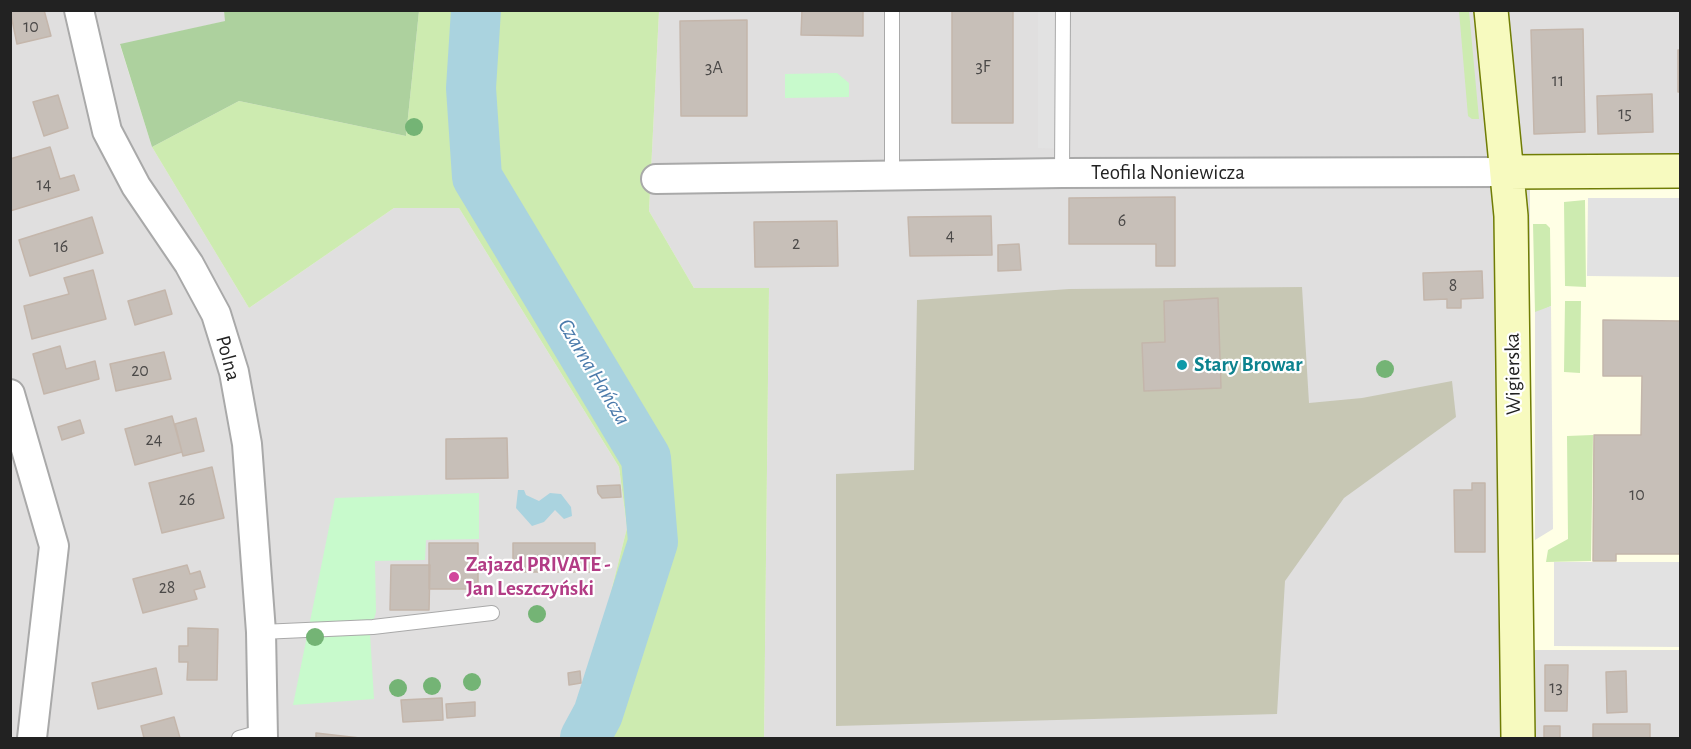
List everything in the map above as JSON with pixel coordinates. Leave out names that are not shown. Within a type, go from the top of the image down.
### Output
[{"type":"main road","name":"Wigierska","points":[[1491,10],[1511,216],[1518,738]]},
{"type":"main road","name":"Teofila Noniewicza","points":[[1507,172],[1680,171]]},
{"type":"street","name":"Polna","points":[[79,10],[107,131],[136,186],[189,264],[216,314],[234,372],[247,444],[261,632],[255,736]]},
{"type":"street","name":"Teofila Noniewicza","points":[[656,179],[1062,173],[1507,172]]},
{"type":"street","points":[[10,394],[54,546],[32,738]]},
{"type":"lane","points":[[892,10],[892,176]]},
{"type":"lane","points":[[1062,173],[1063,10]]},
{"type":"lane","points":[[261,632],[373,627],[492,613]]},
{"type":"shaded area","points":[[10,11],[224,11],[226,21],[120,45],[152,147],[249,308],[394,208],[459,208],[619,467],[627,528],[587,688],[566,738],[11,738]]},
{"type":"shaded area","points":[[659,11],[1680,11],[1680,187],[1531,187],[1530,650],[1680,650],[1680,738],[764,738],[769,288],[694,288],[649,211]]},
{"type":"shaded area","points":[[1038,11],[1061,11],[1062,149],[1038,148]]},
{"type":"shaded area","points":[[1530,187],[1680,187],[1680,650],[1530,650]]},
{"type":"shaded area","points":[[1588,198],[1680,198],[1680,277],[1587,276]]},
{"type":"shaded area","points":[[1302,287],[1309,403],[1362,398],[1452,381],[1456,417],[1344,498],[1285,581],[1277,714],[836,726],[836,474],[914,470],[917,300],[1069,289]]},
{"type":"shaded area","points":[[1551,306],[1553,529],[1535,540],[1535,312]]},
{"type":"shaded area","points":[[1554,562],[1680,562],[1680,647],[1554,646]]},
{"type":"green space","points":[[224,11],[419,11],[406,136],[239,101],[152,147],[120,44],[225,21]]},
{"type":"green space","points":[[419,11],[659,11],[649,211],[694,288],[769,288],[764,738],[566,738],[587,688],[627,528],[619,467],[459,208],[394,208],[249,308],[152,147],[239,101],[406,136]]},
{"type":"green space","points":[[1459,11],[1469,11],[1479,119],[1472,119],[1468,116]]},
{"type":"green space","points":[[837,73],[849,83],[849,97],[785,98],[785,74]]},
{"type":"green space","points":[[1585,200],[1586,287],[1565,286],[1564,202]]},
{"type":"green space","points":[[1533,224],[1546,224],[1550,228],[1551,306],[1537,313],[1535,312]]},
{"type":"green space","points":[[1565,301],[1581,301],[1580,373],[1564,372]]},
{"type":"green space","points":[[1593,435],[1591,561],[1546,562],[1548,550],[1568,539],[1567,436]]},
{"type":"green space","points":[[479,493],[479,539],[426,540],[425,560],[375,561],[376,612],[370,633],[374,699],[293,705],[335,498]]},
{"type":"water","points":[[518,490],[524,490],[526,495],[539,501],[550,493],[561,494],[571,507],[572,516],[564,519],[555,510],[544,522],[532,526],[516,508]]},
{"type":"building","points":[[10,10],[44,10],[51,36],[17,44]]},
{"type":"building","points":[[802,10],[863,10],[863,36],[801,35]]},
{"type":"building","points":[[952,10],[1013,10],[1013,123],[952,123]]},
{"type":"building","points":[[747,20],[747,116],[681,116],[680,21]]},
{"type":"building","points":[[1583,29],[1585,132],[1534,134],[1531,30]]},
{"type":"building","points":[[1678,50],[1680,50],[1680,92],[1678,92]]},
{"type":"building","points":[[1652,94],[1653,132],[1598,134],[1597,96]]},
{"type":"building","points":[[58,95],[68,128],[44,136],[33,102]]},
{"type":"building","points":[[50,147],[60,179],[74,175],[79,190],[10,211],[10,159]]},
{"type":"building","points":[[1175,197],[1175,266],[1156,266],[1156,244],[1069,244],[1069,198]]},
{"type":"building","points":[[991,216],[992,255],[910,256],[908,217]]},
{"type":"building","points":[[92,217],[103,253],[30,276],[19,240]]},
{"type":"building","points":[[837,221],[838,266],[755,267],[754,222]]},
{"type":"building","points":[[1019,244],[1021,270],[998,271],[998,245]]},
{"type":"building","points":[[93,270],[106,319],[32,339],[24,306],[69,294],[64,278]]},
{"type":"building","points":[[1482,271],[1483,298],[1461,299],[1461,308],[1447,308],[1447,299],[1424,300],[1423,273]]},
{"type":"building","points":[[165,290],[172,314],[135,325],[128,301]]},
{"type":"building","name":"Stary Browar","points":[[1218,298],[1221,388],[1144,391],[1142,343],[1165,342],[1164,301]]},
{"type":"building","points":[[1603,320],[1680,321],[1680,554],[1616,554],[1616,561],[1593,561],[1594,435],[1641,435],[1642,376],[1603,376]]},
{"type":"building","points":[[60,346],[66,369],[95,361],[99,379],[44,394],[33,354]]},
{"type":"building","points":[[164,352],[171,379],[116,391],[110,364]]},
{"type":"building","points":[[172,416],[182,452],[135,465],[125,429]]},
{"type":"building","points":[[196,418],[204,451],[183,456],[175,424]]},
{"type":"building","points":[[80,420],[84,433],[62,440],[58,427]]},
{"type":"building","points":[[507,438],[508,478],[446,479],[446,439]]},
{"type":"building","points":[[212,467],[224,518],[162,533],[149,483]]},
{"type":"building","points":[[1472,483],[1485,483],[1485,552],[1455,552],[1454,490],[1472,490]]},
{"type":"building","points":[[620,485],[621,497],[602,498],[598,493],[597,486]]},
{"type":"building","name":"Zajazd PRIVATE - Jan Leszczyński","points":[[429,543],[478,543],[478,589],[429,589]]},
{"type":"building","points":[[513,543],[595,543],[595,572],[513,572]]},
{"type":"building","points":[[187,565],[190,574],[200,571],[205,587],[194,590],[197,599],[143,613],[133,579]]},
{"type":"building","points":[[391,565],[430,565],[429,610],[390,610]]},
{"type":"building","points":[[188,628],[218,629],[217,680],[187,680],[188,662],[179,662],[179,646],[188,646]]},
{"type":"building","points":[[1545,665],[1568,665],[1567,711],[1545,711]]},
{"type":"building","points":[[156,668],[162,694],[98,709],[92,683]]},
{"type":"building","points":[[580,671],[581,683],[569,685],[568,673]]},
{"type":"building","points":[[1626,671],[1627,712],[1607,713],[1606,672]]},
{"type":"building","points":[[442,698],[443,720],[403,722],[401,700]]},
{"type":"building","points":[[475,702],[475,716],[447,718],[446,704]]},
{"type":"building","points":[[174,717],[180,738],[144,738],[141,726]]},
{"type":"building","points":[[1593,724],[1650,724],[1650,738],[1593,738]]},
{"type":"building","points":[[1544,726],[1560,726],[1560,738],[1544,738]]},
{"type":"building","points":[[316,733],[360,738],[316,738]]},
{"type":"waterway","name":"Czarna Hańcza","points":[[476,10],[471,88],[477,177],[646,458],[653,542],[598,714],[585,738]]},
{"type":"place","name":"Stary Browar","points":[[1182,365]]},
{"type":"place","name":"Zajazd PRIVATE - Jan Leszczyński","points":[[454,577]]}]
